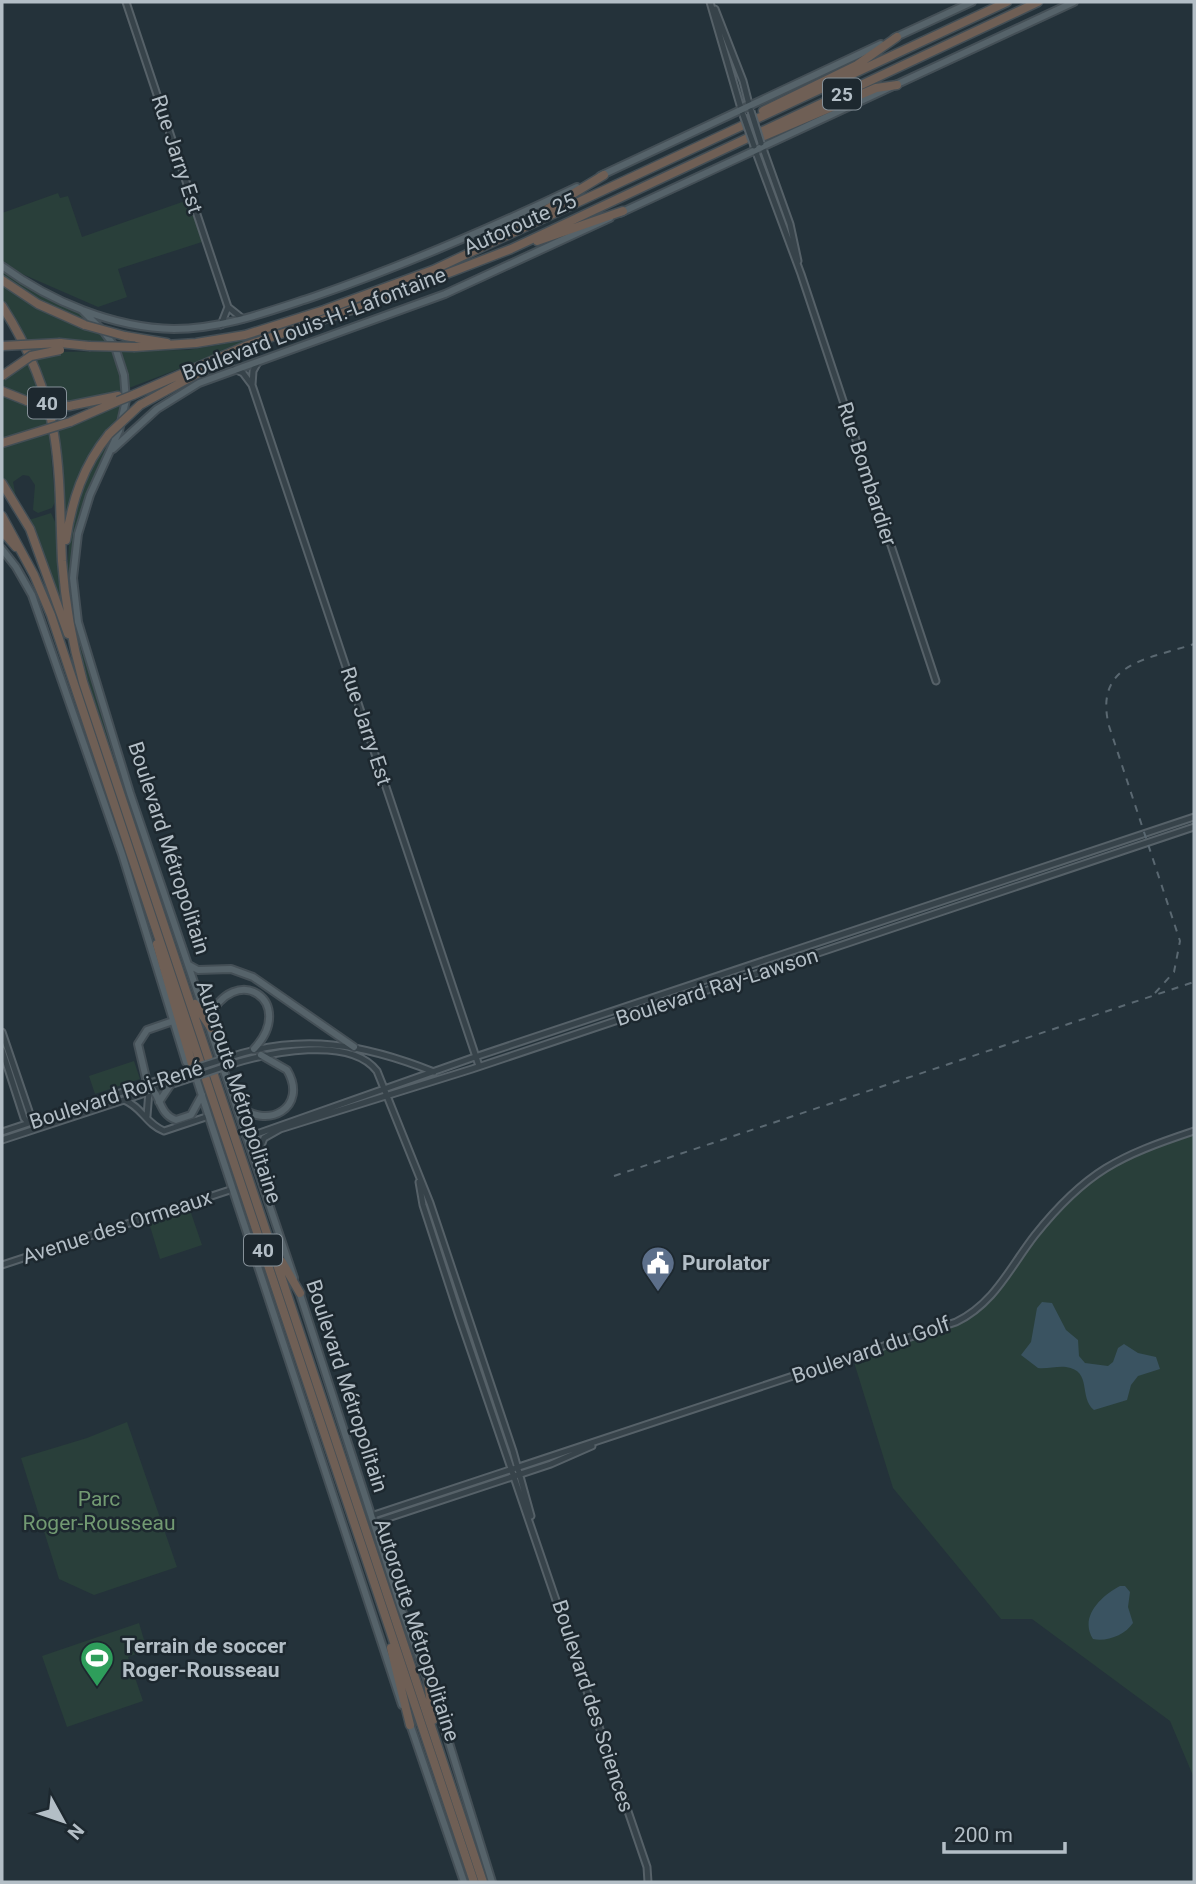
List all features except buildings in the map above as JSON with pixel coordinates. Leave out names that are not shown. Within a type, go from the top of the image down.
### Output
[{"type":"highway","name":"Autoroute 25","points":[[2,346],[38,343],[135,347],[178,345],[238,337],[303,317],[412,278],[493,244],[1007,2]]},
{"type":"highway","name":"Autoroute 25","points":[[2,443],[71,422],[118,398],[257,342],[363,306],[511,249],[1038,2]]},
{"type":"highway","points":[[724,134],[777,103],[867,60],[897,37]]},
{"type":"highway","points":[[708,156],[788,127],[876,88],[897,85]]},
{"type":"highway","points":[[493,244],[604,175]]},
{"type":"highway","points":[[511,249],[623,211]]},
{"type":"highway","points":[[2,280],[38,304],[85,326],[178,345]]},
{"type":"highway","name":"Autoroute Métropolitaine","points":[[2,306],[32,362],[50,413],[58,466],[62,561],[73,646],[483,1882]]},
{"type":"highway","points":[[62,561],[78,487],[90,460],[109,434],[140,405],[257,342]]},
{"type":"highway","points":[[2,376],[35,355],[89,346]]},
{"type":"highway","points":[[2,391],[27,401],[69,406],[118,398]]},
{"type":"highway","points":[[2,483],[30,529],[73,646]]},
{"type":"highway","name":"Autoroute Métropolitaine","points":[[2,515],[6,529],[25,558],[51,615],[474,1882]]},
{"type":"highway","points":[[148,907],[194,1072]]},
{"type":"highway","points":[[184,982],[210,1024]]},
{"type":"highway","points":[[264,1224],[287,1274],[300,1293]]},
{"type":"highway","points":[[383,1611],[410,1725]]},
{"type":"highway","points":[[428,1681],[435,1740]]},
{"type":"main road","name":"Boulevard Louis-H.-Lafontaine","points":[[82,310],[150,327],[181,329],[221,325],[397,266],[746,111],[972,2]]},
{"type":"main road","name":"Boulevard Louis-H.-Lafontaine","points":[[112,451],[170,400],[199,383],[445,294],[1074,2]]},
{"type":"main road","points":[[2,266],[82,310]]},
{"type":"main road","name":"Boulevard Métropolitain","points":[[82,310],[108,336],[123,369],[125,407],[112,451],[92,490],[79,530],[74,570],[76,611],[130,793],[300,1293],[492,1882]]},
{"type":"main road","points":[[2,549],[24,578],[34,600],[122,854],[186,1062],[194,1072],[202,1095],[260,1279],[348,1535],[393,1684],[410,1725],[464,1882]]},
{"type":"main road","points":[[188,964],[198,970],[231,969],[254,976],[354,1047]]},
{"type":"main road","points":[[210,1024],[217,1001],[228,992],[242,990],[257,995],[268,1006],[271,1020],[267,1034],[254,1049]]},
{"type":"main road","points":[[173,1021],[147,1030],[139,1040],[137,1051],[150,1088],[167,1116],[182,1119],[194,1113],[202,1095]]},
{"type":"main road","points":[[235,1102],[249,1114],[265,1118],[278,1114],[291,1100],[293,1083],[287,1070],[261,1055]]},
{"type":"main road","points":[[159,1102],[171,1084]]},
{"type":"street","name":"Rue Jarry Est","points":[[126,2],[228,307]]},
{"type":"street","name":"Rue Bombardier","points":[[711,2],[743,81],[746,111],[755,149],[799,267],[936,681]]},
{"type":"street","name":"Rue Bombardier","points":[[711,2],[719,41],[762,145],[790,224],[799,267]]},
{"type":"street","points":[[221,325],[228,307],[243,319]]},
{"type":"street","points":[[252,385],[253,372],[258,361]]},
{"type":"street","name":"Rue Jarry Est","points":[[234,369],[243,373],[252,385],[479,1066]]},
{"type":"street","name":"Boulevard Ray-Lawson","points":[[255,1161],[260,1143],[271,1132],[387,1092],[434,1072],[1194,817]]},
{"type":"street","name":"Boulevard Ray-Lawson","points":[[245,1135],[254,1135],[387,1092],[479,1066],[1194,827]]},
{"type":"street","points":[[2,1032],[31,1122]]},
{"type":"street","points":[[541,1035],[544,1044]]},
{"type":"street","name":"Boulevard Roi-René","points":[[2,1140],[124,1100],[183,1072],[254,1049],[303,1042],[354,1047],[434,1072]]},
{"type":"street","points":[[2,1050],[24,1118],[37,1128]]},
{"type":"street","name":"Boulevard Roi-René","points":[[2,1132],[186,1080],[261,1055],[303,1050],[353,1056],[373,1065],[387,1092]]},
{"type":"street","points":[[147,1116],[150,1088]]},
{"type":"street","name":"Boulevard des Sciences","points":[[387,1092],[419,1182],[430,1203],[534,1529],[648,1869],[648,1882]]},
{"type":"street","points":[[124,1100],[138,1106],[152,1125],[164,1130],[209,1116]]},
{"type":"street","name":"Boulevard du Golf","points":[[372,1520],[962,1319],[996,1291],[1037,1233],[1096,1172],[1133,1151],[1194,1130]]},
{"type":"street","name":"Avenue des Ormeaux","points":[[2,1265],[233,1189]]},
{"type":"green space","points":[[58,193],[60,198],[68,196],[82,237],[188,200],[202,242],[118,269],[127,297],[98,307],[20,273],[2,260],[2,213]]},
{"type":"green space","points":[[2,270],[80,313],[96,326],[55,310],[2,277]]},
{"type":"green space","points":[[2,284],[46,312],[103,334],[109,342],[26,340],[2,299]]},
{"type":"green space","points":[[259,338],[129,388],[120,351],[188,350]]},
{"type":"green space","points":[[113,351],[123,390],[83,402],[51,403],[35,358],[58,352]]},
{"type":"green space","points":[[27,361],[42,402],[2,388],[2,379]]},
{"type":"green space","points":[[2,395],[44,408],[48,427],[2,440]]},
{"type":"green space","points":[[122,402],[117,418],[89,457],[65,517],[57,430]]},
{"type":"green space","points":[[117,428],[79,515],[72,549],[70,585],[78,639],[120,776],[78,643],[70,599],[68,556],[74,514],[90,471]]},
{"type":"green space","points":[[49,433],[55,502],[52,508],[38,513],[33,510],[35,485],[29,476],[23,475],[13,482],[16,497],[2,479],[2,446]]},
{"type":"green space","points":[[51,513],[57,526],[64,612],[29,520]]},
{"type":"green space","points":[[134,1061],[140,1079],[95,1094],[89,1076]]},
{"type":"green space","points":[[1194,1131],[1194,1778],[1170,1721],[1032,1619],[1001,1619],[893,1488],[853,1359],[956,1322],[989,1299],[1028,1244],[1073,1194],[1111,1162]]},
{"type":"green space","points":[[190,1210],[202,1245],[160,1259],[149,1223]]},
{"type":"green space","name":"Parc Roger-Rousseau","points":[[127,1422],[177,1567],[94,1595],[59,1579],[21,1458],[87,1438]]},
{"type":"green space","points":[[139,1623],[147,1650],[128,1657],[143,1701],[67,1727],[42,1656]]},
{"type":"water","points":[[1042,1302],[1052,1303],[1066,1330],[1078,1340],[1079,1356],[1085,1363],[1108,1366],[1113,1362],[1118,1348],[1124,1344],[1138,1353],[1156,1357],[1160,1369],[1138,1376],[1131,1385],[1127,1400],[1094,1410],[1089,1405],[1083,1379],[1074,1369],[1038,1368],[1021,1355],[1031,1342],[1037,1308]]},
{"type":"water","points":[[1120,1586],[1125,1586],[1130,1592],[1128,1607],[1133,1623],[1115,1637],[1093,1639],[1089,1631],[1090,1615],[1099,1601]]},
{"type":"railway","points":[[1155,993],[1174,972],[1180,941],[1109,726],[1106,705],[1109,688],[1117,676],[1129,667],[1194,644]]},
{"type":"railway","points":[[614,1176],[1194,982]]},
{"type":"place","name":"Purolator","points":[[658,1293]]},
{"type":"place","name":"Terrain de soccer Roger-Rousseau","points":[[97,1688]]}]
